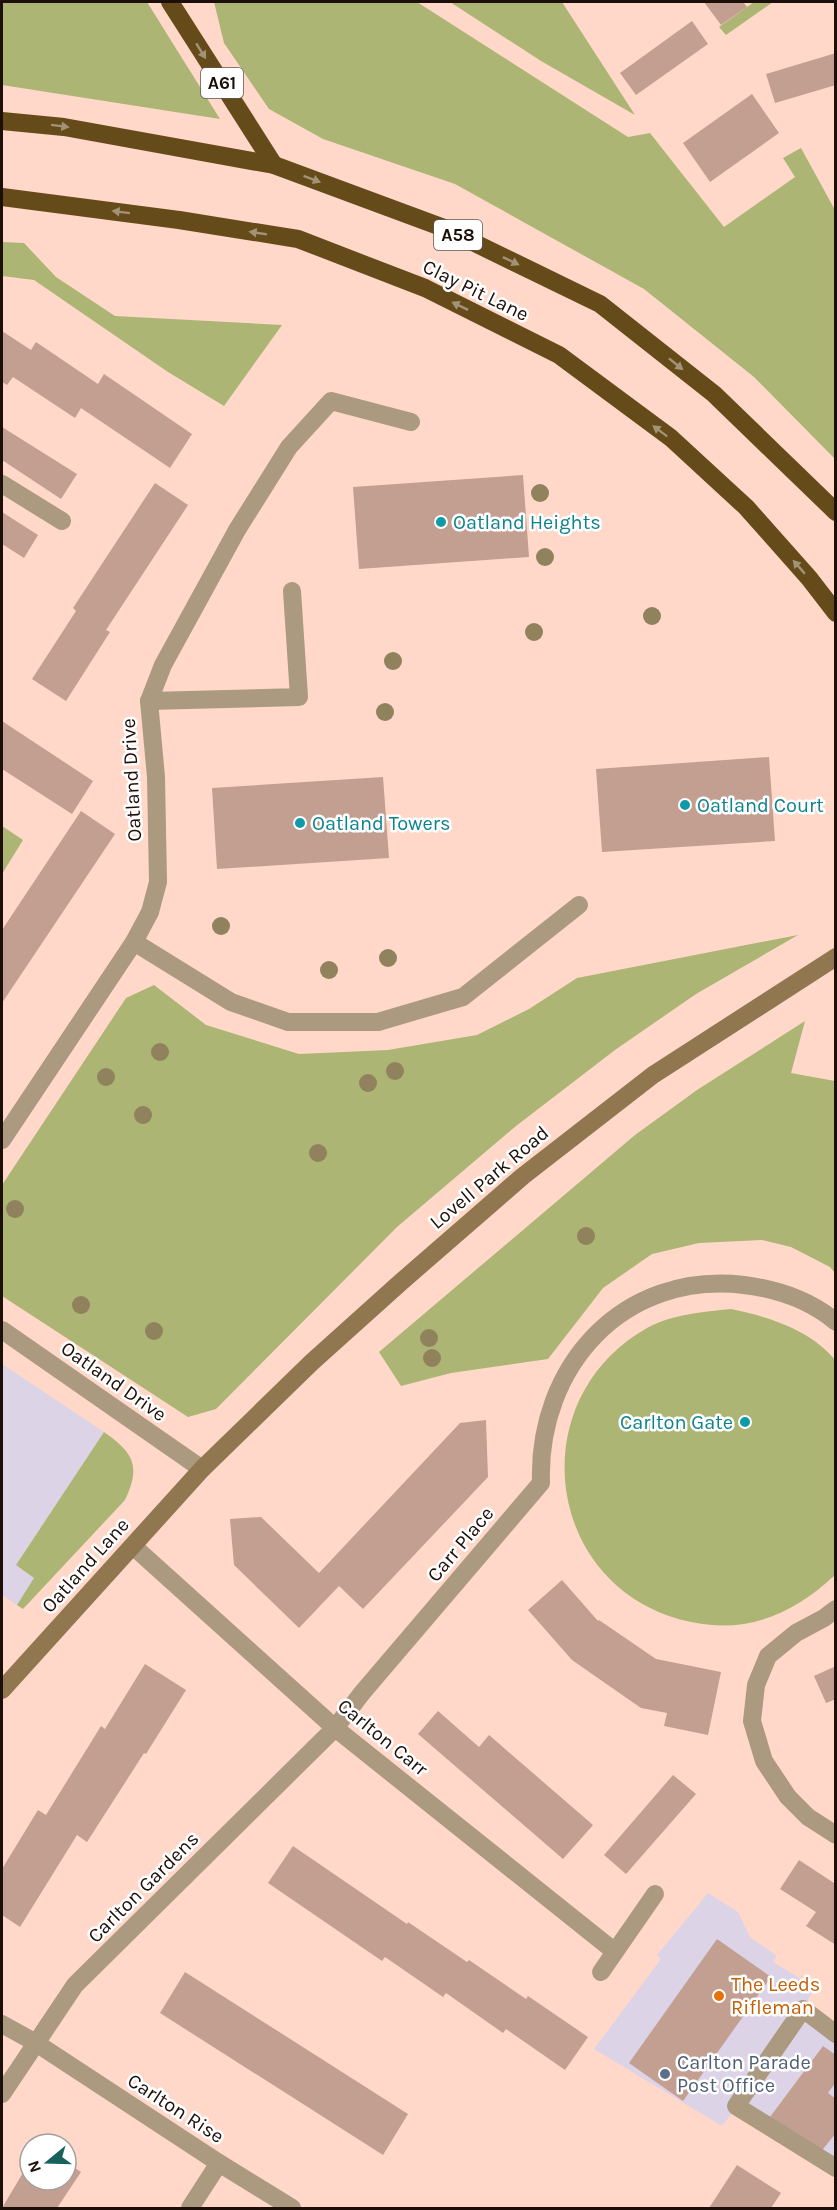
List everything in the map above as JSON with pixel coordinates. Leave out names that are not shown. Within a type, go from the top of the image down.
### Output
[{"type":"highway","name":"A61","points":[[170,2],[274,165]]},
{"type":"highway","name":"A58","points":[[2,121],[64,127],[274,165],[444,228],[600,304],[714,394],[836,513]]},
{"type":"highway","name":"Clay Pit Lane","points":[[2,197],[179,220],[298,239],[425,288],[560,355],[670,438],[746,507],[809,578],[836,613]]},
{"type":"street","points":[[182,20],[184,2]]},
{"type":"street","name":"Oatland Drive","points":[[2,1140],[134,942],[150,912],[158,882],[156,777],[149,701],[163,665],[237,530],[289,447],[331,401],[411,422]]},
{"type":"street","points":[[2,484],[62,521]]},
{"type":"street","points":[[149,701],[299,697],[292,591]]},
{"type":"street","points":[[134,942],[231,1002],[288,1022],[378,1022],[463,997],[579,905]]},
{"type":"street","name":"Lovell Park Road","points":[[201,1469],[312,1362],[523,1176],[653,1075],[836,957]]},
{"type":"street","name":"Carr Place","points":[[335,1728],[362,1693],[541,1483],[546,1420],[556,1393],[570,1367],[586,1345],[604,1328],[624,1312],[646,1300],[688,1286],[727,1283],[760,1287],[784,1294],[808,1304],[836,1322]]},
{"type":"street","name":"Oatland Drive","points":[[2,1330],[201,1469]]},
{"type":"street","name":"Oatland Lane","points":[[2,1690],[201,1469]]},
{"type":"street","name":"Carlton Carr","points":[[133,1546],[335,1728],[614,1952]]},
{"type":"street","points":[[830,1613],[796,1633],[768,1656],[756,1685],[752,1721],[764,1761],[788,1797],[808,1817],[836,1835]]},
{"type":"street","name":"Carlton Gardens","points":[[2,2094],[75,1985],[335,1728]]},
{"type":"street","points":[[601,1972],[655,1894]]},
{"type":"street","points":[[836,2034],[803,2009],[736,2106],[836,2168]]},
{"type":"street","name":"Carlton Rise","points":[[2,2024],[36,2043],[292,2208]]},
{"type":"street","points":[[190,2208],[219,2163]]},
{"type":"shaded area","points":[[2,1364],[104,1432],[16,1565],[35,1578],[17,1605],[2,1595]]},
{"type":"shaded area","points":[[708,1893],[738,1912],[750,1937],[777,1956],[773,1962],[816,1988],[808,1999],[807,2020],[835,2040],[835,2172],[732,2113],[722,2126],[594,2049],[661,1959],[657,1955]]},
{"type":"green space","points":[[2,2],[147,2],[220,119],[2,85]]},
{"type":"green space","points":[[214,2],[417,2],[628,137],[650,133],[724,227],[795,177],[783,158],[801,148],[835,210],[835,459],[754,377],[644,289],[455,184],[323,139],[269,109],[224,43]]},
{"type":"green space","points":[[450,2],[562,2],[635,115],[541,61]]},
{"type":"green space","points":[[754,2],[773,2],[726,35],[719,27]]},
{"type":"green space","points":[[2,242],[24,243],[56,277],[115,316],[282,325],[224,406],[168,372],[34,280],[2,276]]},
{"type":"green space","points":[[2,826],[23,840],[2,874]]},
{"type":"green space","points":[[798,935],[696,994],[615,1050],[516,1126],[397,1227],[216,1409],[188,1417],[2,1296],[2,1185],[126,998],[154,985],[206,1025],[299,1054],[388,1050],[477,1035],[529,1009],[577,978]]},
{"type":"green space","points":[[805,1021],[791,1073],[835,1081],[835,1273],[830,1267],[791,1247],[762,1240],[699,1243],[652,1254],[603,1288],[548,1359],[451,1373],[401,1386],[379,1352],[635,1135],[697,1090]]},
{"type":"green space","points":[[731,1309],[788,1326],[814,1340],[836,1361],[835,1575],[803,1600],[769,1618],[751,1623],[712,1625],[691,1622],[642,1604],[605,1574],[579,1535],[566,1491],[566,1445],[579,1400],[606,1360],[647,1328],[657,1323],[688,1314]]},
{"type":"green space","points":[[104,1432],[122,1447],[132,1461],[133,1478],[125,1500],[23,1609],[17,1605],[34,1578],[16,1565]]},
{"type":"building","points":[[704,2],[743,2],[747,7],[721,25]]},
{"type":"building","points":[[692,21],[708,44],[636,95],[620,73]]},
{"type":"building","points":[[836,53],[836,85],[775,103],[766,74]]},
{"type":"building","points":[[752,94],[779,133],[710,182],[683,143]]},
{"type":"building","points":[[2,331],[31,350],[36,342],[98,384],[104,374],[192,434],[170,468],[81,408],[75,418],[13,377],[7,385],[2,382]]},
{"type":"building","points":[[2,427],[77,474],[61,499],[2,460]]},
{"type":"building","name":"Oatland Heights","points":[[523,475],[529,557],[359,569],[353,487]]},
{"type":"building","points":[[155,483],[188,505],[106,630],[110,632],[66,701],[32,679],[76,611],[73,608]]},
{"type":"building","points":[[2,512],[38,535],[24,558],[2,544]]},
{"type":"building","points":[[2,721],[93,781],[72,814],[2,769]]},
{"type":"building","name":"Oatland Court","points":[[769,757],[775,841],[602,852],[596,769]]},
{"type":"building","name":"Oatland Towers","points":[[383,777],[389,858],[217,869],[212,788]]},
{"type":"building","points":[[81,811],[115,834],[2,1003],[2,930]]},
{"type":"building","points":[[486,1420],[488,1477],[363,1609],[339,1586],[299,1628],[234,1565],[230,1519],[261,1517],[319,1573],[460,1423]]},
{"type":"building","points":[[562,1580],[598,1621],[656,1659],[721,1672],[708,1735],[664,1726],[667,1713],[641,1708],[572,1660],[528,1610]]},
{"type":"building","points":[[145,1664],[186,1690],[87,1842],[77,1835],[20,1927],[2,1915],[2,1869],[38,1810],[46,1815],[101,1726],[105,1729]]},
{"type":"building","points":[[836,1666],[836,1699],[826,1703],[814,1676]]},
{"type":"building","points":[[438,1711],[479,1747],[489,1735],[593,1825],[563,1859],[418,1734]]},
{"type":"building","points":[[673,1775],[696,1794],[626,1874],[604,1855]]},
{"type":"building","points":[[293,1846],[407,1924],[408,1922],[467,1962],[469,1960],[526,1999],[528,1996],[588,2037],[565,2070],[506,2029],[503,2033],[446,1993],[443,1997],[385,1957],[382,1961],[268,1883]]},
{"type":"building","points":[[799,1860],[834,1883],[836,1881],[836,1945],[806,1926],[816,1912],[780,1889]]},
{"type":"building","points":[[717,1939],[771,1977],[683,2101],[629,2063]]},
{"type":"building","points":[[185,1972],[408,2114],[383,2155],[160,2013]]},
{"type":"building","points":[[823,2046],[836,2055],[836,2082],[828,2093],[836,2099],[836,2133],[819,2154],[770,2117]]},
{"type":"building","points":[[737,2165],[781,2193],[771,2208],[709,2208]]},
{"type":"building","points":[[18,2181],[18,2192],[68,2192],[57,2208],[2,2208]]},
{"type":"place","name":"Oatland Heights","points":[[441,522]]},
{"type":"place","name":"Oatland Court","points":[[685,805]]},
{"type":"place","name":"Oatland Towers","points":[[300,823]]},
{"type":"place","name":"Carlton Gate","points":[[745,1422]]},
{"type":"place","name":"The Leeds Rifleman","points":[[719,1996]]},
{"type":"place","name":"Carlton Parade Post Office","points":[[665,2074]]}]
